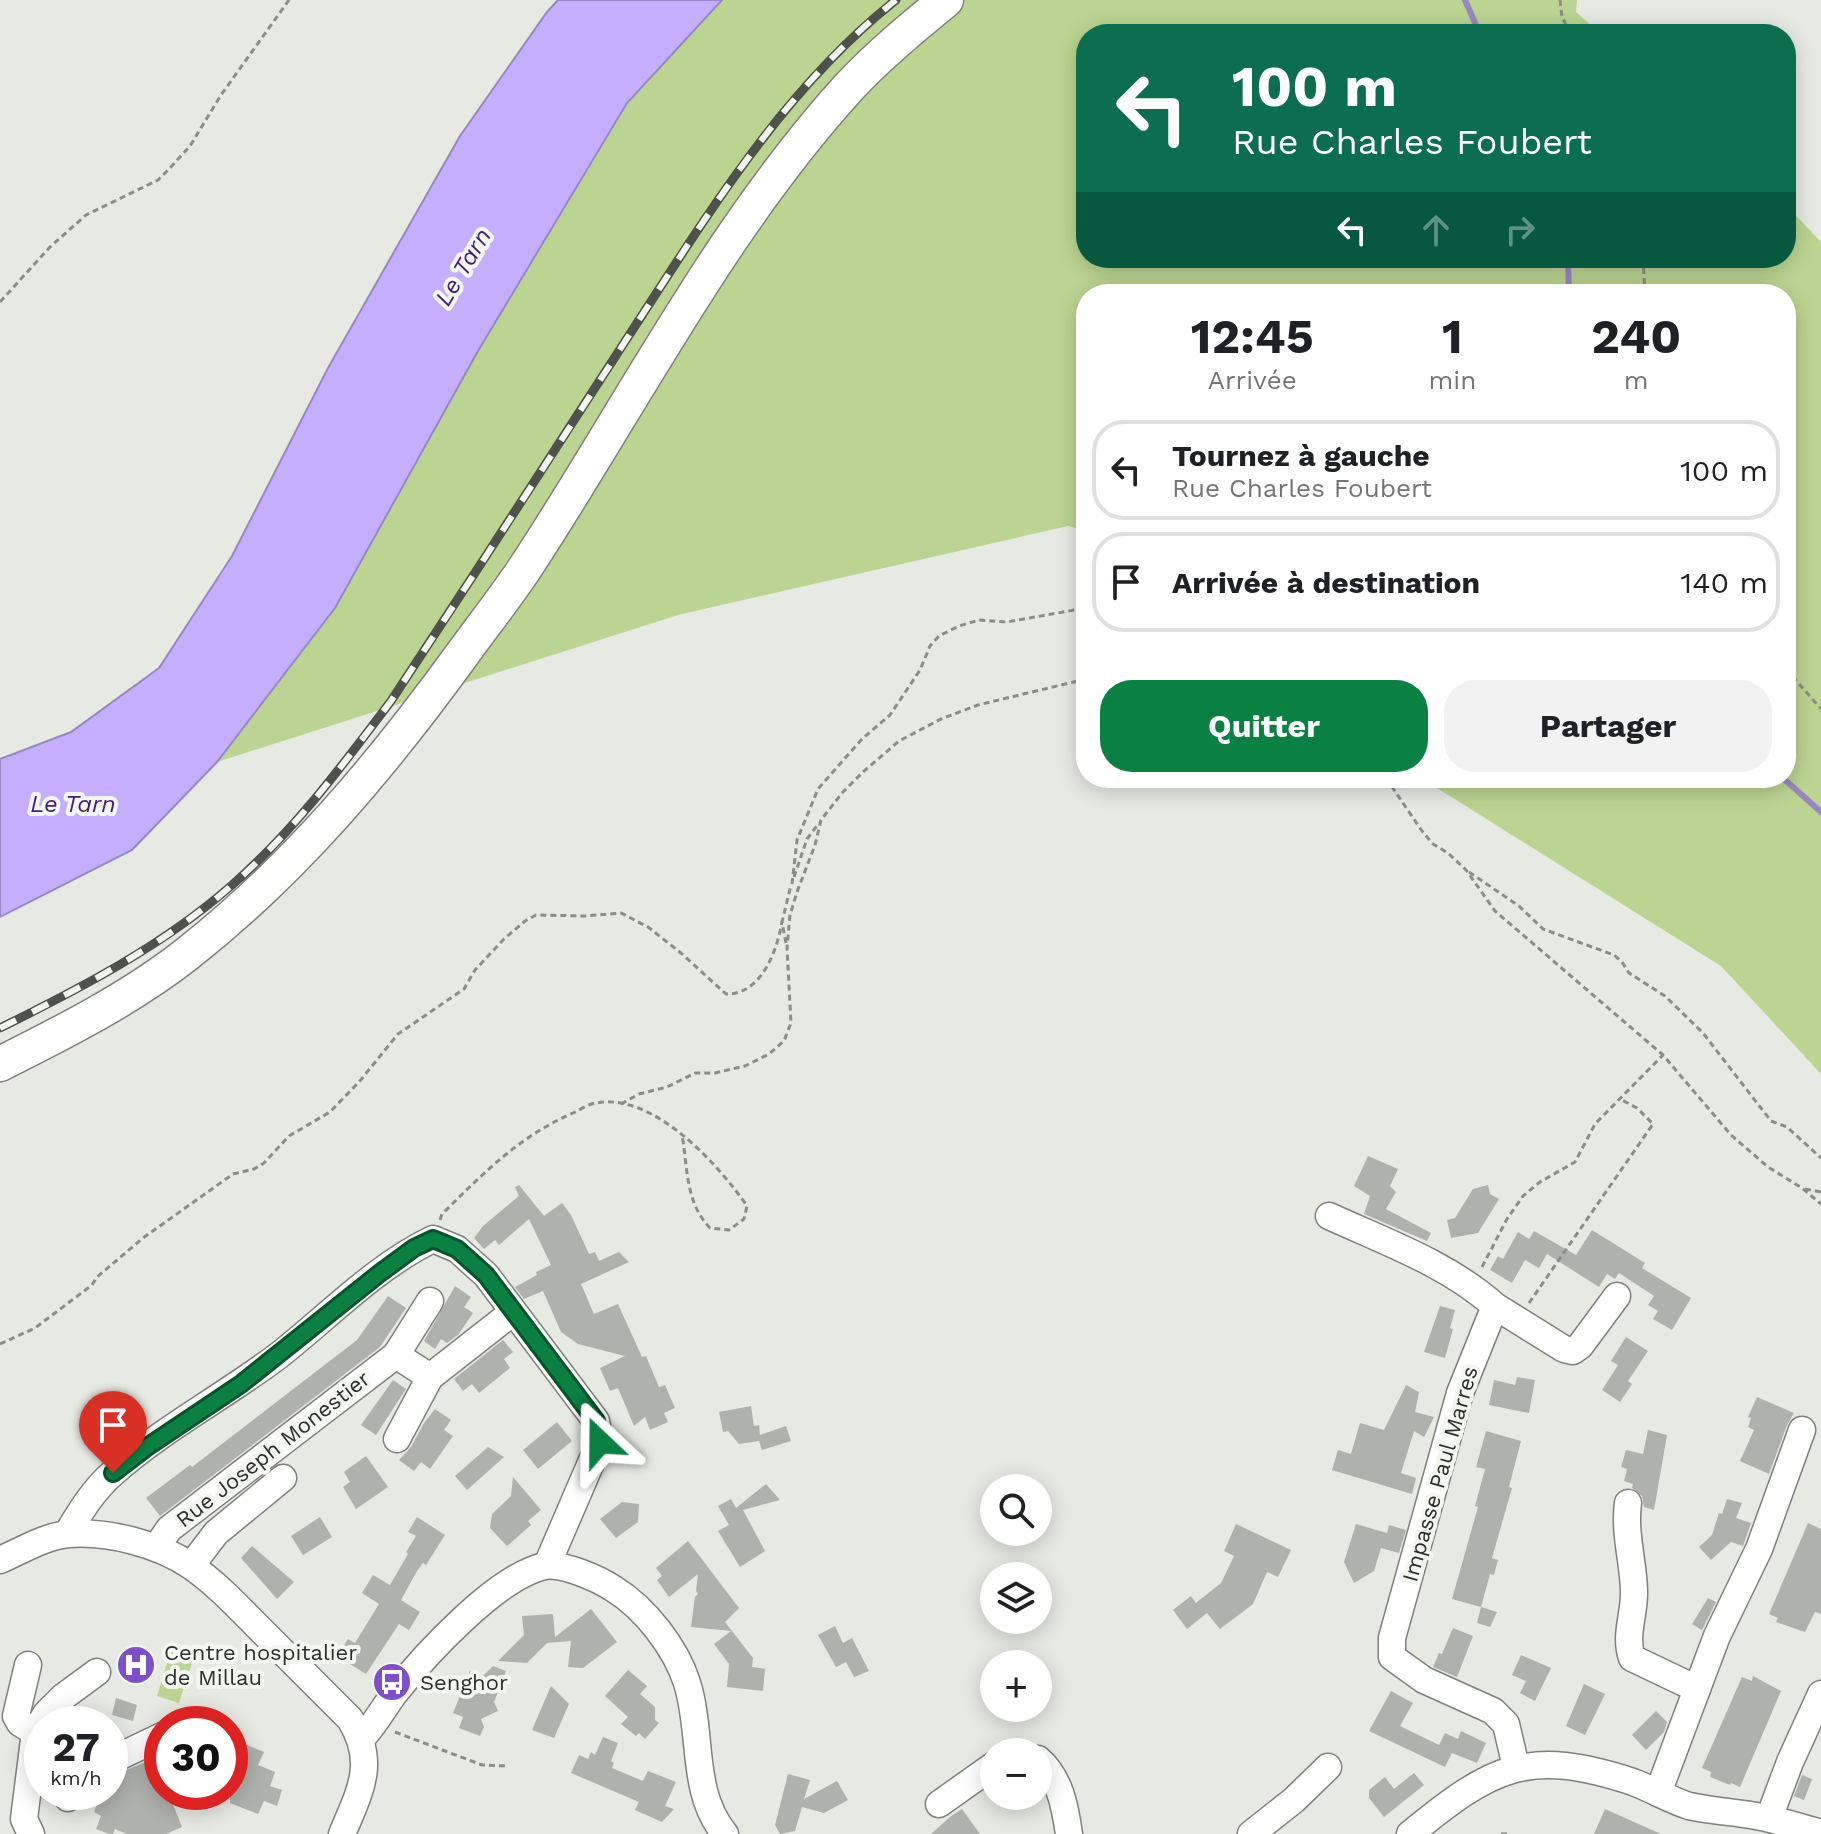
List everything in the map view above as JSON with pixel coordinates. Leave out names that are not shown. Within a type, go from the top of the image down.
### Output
[{"type":"main road","points":[[0,1064],[118,1000],[185,956],[244,906],[308,845],[358,790],[524,569],[740,228],[766,192],[850,87],[902,36],[946,0]]},
{"type":"street","points":[[1329,1216],[1449,1272],[1472,1286],[1495,1306],[1564,1349],[1573,1351],[1580,1346],[1617,1296]]},
{"type":"street","points":[[56,1537],[113,1473],[241,1384],[414,1248],[433,1239],[457,1249],[486,1275],[596,1421],[600,1442],[547,1565]]},
{"type":"street","name":"Rue Joseph Monestier","points":[[156,1548],[169,1529],[396,1355],[430,1301]]},
{"type":"street","name":"Impasse Paul Marres","points":[[1495,1306],[1460,1393],[1392,1638],[1392,1657],[1424,1680],[1493,1711],[1506,1724],[1516,1767]]},
{"type":"street","points":[[397,1439],[430,1377],[513,1312]]},
{"type":"street","points":[[396,1355],[430,1377]]},
{"type":"street","points":[[1658,1793],[1717,1636],[1759,1549],[1802,1430]]},
{"type":"street","points":[[191,1566],[216,1533],[283,1478]]},
{"type":"street","points":[[1628,1503],[1625,1526],[1634,1592],[1627,1645],[1632,1658],[1697,1689]]},
{"type":"street","points":[[0,1560],[56,1537],[117,1538],[156,1548],[191,1566],[221,1590],[350,1719],[368,1731]]},
{"type":"street","points":[[342,1834],[364,1781],[368,1731],[404,1683],[489,1597],[514,1580],[547,1565],[579,1572],[631,1600],[673,1653],[687,1683],[700,1778],[714,1821],[725,1834]]},
{"type":"street","points":[[24,1725],[16,1716],[28,1665]]},
{"type":"street","points":[[54,1706],[97,1672]]},
{"type":"street","points":[[1781,1825],[1790,1762],[1821,1694]]},
{"type":"street","points":[[1410,1834],[1474,1785],[1516,1767],[1538,1765],[1581,1767],[1689,1806],[1821,1833]]},
{"type":"street","points":[[1251,1834],[1294,1800],[1328,1767]]},
{"type":"street","points":[[939,1804],[980,1775]]},
{"type":"street","points":[[1052,1779],[1068,1822]]},
{"type":"street","points":[[25,1810],[24,1819],[31,1834]]},
{"type":"path","points":[[0,302],[50,247],[86,215],[158,180],[170,168],[190,146],[221,95],[289,0]]},
{"type":"path","points":[[1560,0],[1566,24]]},
{"type":"path","points":[[792,884],[797,840],[818,789],[862,739],[890,715],[939,636],[979,620],[1007,622],[1076,610]]},
{"type":"path","points":[[1796,680],[1821,709]]},
{"type":"path","points":[[0,1344],[35,1328],[92,1285],[97,1277],[154,1230],[233,1174],[264,1163],[289,1136],[330,1112],[398,1034],[464,989],[475,970],[525,921],[536,915],[621,913],[648,927],[726,994],[736,994],[749,988],[764,969],[778,941],[807,839],[842,793],[899,741],[941,719],[978,705],[1076,681]]},
{"type":"path","points":[[1393,788],[1433,844],[1519,906],[1543,929],[1614,955],[1629,973],[1665,996],[1703,1033],[1771,1121],[1787,1127],[1821,1158]]},
{"type":"path","points":[[787,948],[790,915],[821,820]]},
{"type":"path","points":[[1466,870],[1495,911],[1663,1055],[1731,1135],[1768,1167],[1821,1204]]},
{"type":"path","points":[[621,1104],[695,1073],[715,1073],[745,1066],[769,1054],[784,1041],[791,1023],[787,948],[782,922]]},
{"type":"path","points":[[1472,1286],[1507,1219],[1523,1196],[1540,1182],[1575,1162],[1595,1124],[1663,1055]]},
{"type":"path","points":[[1518,1321],[1547,1274],[1653,1124],[1637,1108],[1620,1099]]},
{"type":"path","points":[[433,1239],[442,1214],[519,1142],[595,1103],[621,1104],[658,1116],[682,1135],[732,1185],[747,1206],[744,1219],[729,1230],[710,1228],[698,1215],[684,1171],[682,1135]]},
{"type":"path","points":[[1802,1188],[1821,1192]]},
{"type":"path","points":[[368,1731],[482,1765],[509,1766]]},
{"type":"path","points":[[1501,1834],[1508,1834]]},
{"type":"green space","points":[[722,0],[1577,0],[1576,12],[1590,24],[1076,24],[1076,268],[1796,268],[1796,216],[1821,242],[1821,1074],[1721,966],[1437,788],[1796,788],[1796,284],[1076,284],[1076,528],[1068,526],[678,615],[217,762],[335,608],[478,351],[627,102]]},
{"type":"green space","points":[[171,1650],[194,1657],[179,1703],[157,1696]]},
{"type":"water","name":"Le Tarn","points":[[558,0],[722,0],[627,103],[478,351],[335,608],[217,762],[132,850],[0,917],[0,759],[71,732],[159,668],[232,556],[328,368],[460,136]]},
{"type":"building","points":[[1368,1156],[1398,1169],[1390,1186],[1396,1192],[1386,1209],[1431,1233],[1427,1241],[1364,1214],[1370,1196],[1354,1186]]},
{"type":"building","points":[[519,1185],[544,1216],[562,1203],[589,1254],[595,1252],[599,1261],[619,1252],[629,1262],[581,1284],[594,1314],[618,1304],[642,1357],[646,1356],[659,1387],[665,1385],[675,1408],[664,1413],[668,1422],[650,1430],[645,1417],[634,1426],[618,1388],[610,1391],[600,1368],[625,1356],[578,1344],[561,1332],[543,1291],[524,1299],[515,1287],[551,1265],[529,1219],[499,1245],[495,1240],[484,1249],[474,1238],[483,1226],[519,1196],[515,1187]]},
{"type":"building","points":[[1488,1185],[1490,1194],[1499,1199],[1478,1233],[1451,1238],[1447,1220],[1455,1218],[1473,1189]]},
{"type":"building","points":[[1592,1230],[1645,1263],[1642,1268],[1691,1298],[1672,1330],[1653,1319],[1658,1311],[1648,1305],[1654,1296],[1619,1273],[1615,1279],[1607,1274],[1599,1287],[1547,1254],[1539,1268],[1525,1260],[1512,1283],[1490,1270],[1498,1256],[1503,1259],[1518,1232],[1529,1239],[1534,1231],[1576,1255]]},
{"type":"building","points":[[455,1286],[471,1297],[464,1307],[473,1313],[458,1335],[447,1343],[441,1339],[435,1349],[424,1341]]},
{"type":"building","points":[[388,1296],[406,1308],[380,1347],[160,1516],[146,1498],[190,1465],[192,1467],[357,1340]]},
{"type":"building","points":[[1440,1306],[1455,1310],[1445,1358],[1424,1352]]},
{"type":"building","points":[[1626,1337],[1648,1351],[1628,1381],[1632,1384],[1620,1402],[1602,1390],[1618,1365],[1611,1361]]},
{"type":"building","points":[[503,1340],[513,1352],[504,1359],[510,1368],[479,1393],[472,1384],[463,1391],[454,1379]]},
{"type":"building","points":[[1517,1377],[1535,1380],[1529,1413],[1489,1405],[1494,1380],[1515,1385]]},
{"type":"building","points":[[393,1380],[406,1389],[376,1435],[361,1425]]},
{"type":"building","points":[[1406,1385],[1419,1392],[1415,1412],[1434,1417],[1424,1437],[1414,1431],[1401,1473],[1416,1478],[1412,1494],[1332,1470],[1338,1450],[1351,1454],[1360,1423],[1384,1430]]},
{"type":"building","points":[[1757,1397],[1794,1413],[1769,1474],[1740,1461],[1754,1430],[1748,1427],[1751,1418],[1748,1417]]},
{"type":"building","points":[[751,1406],[754,1426],[759,1425],[760,1435],[786,1426],[791,1441],[762,1450],[759,1441],[739,1444],[728,1431],[723,1432],[719,1412]]},
{"type":"building","points":[[435,1409],[451,1420],[444,1430],[453,1436],[430,1469],[421,1462],[414,1471],[399,1460]]},
{"type":"building","points":[[557,1422],[572,1441],[538,1469],[523,1450]]},
{"type":"building","points":[[1648,1430],[1667,1435],[1654,1510],[1644,1507],[1642,1496],[1632,1488],[1633,1484],[1624,1481],[1627,1469],[1621,1467],[1626,1450],[1643,1454]]},
{"type":"building","points":[[1486,1431],[1521,1441],[1509,1487],[1512,1488],[1492,1558],[1498,1560],[1494,1575],[1490,1574],[1481,1607],[1452,1599],[1478,1507],[1475,1506],[1485,1469],[1476,1467]]},
{"type":"building","points":[[488,1447],[504,1457],[467,1490],[455,1476]]},
{"type":"building","points":[[366,1456],[388,1487],[356,1509],[343,1487],[350,1482],[344,1472]]},
{"type":"building","points":[[513,1477],[541,1510],[528,1521],[531,1525],[507,1546],[490,1528],[492,1514],[511,1496]]},
{"type":"building","points":[[766,1484],[780,1500],[743,1510],[765,1551],[740,1567],[718,1531],[729,1525],[718,1506],[731,1499],[736,1508]]},
{"type":"building","points":[[1727,1499],[1742,1503],[1736,1518],[1751,1523],[1743,1546],[1731,1542],[1711,1560],[1699,1547],[1712,1535]]},
{"type":"building","points":[[622,1502],[639,1504],[638,1522],[616,1538],[600,1519]]},
{"type":"building","points":[[320,1517],[332,1537],[303,1555],[291,1536]]},
{"type":"building","points":[[417,1517],[445,1535],[426,1565],[423,1563],[417,1571],[401,1600],[420,1612],[409,1630],[399,1624],[366,1674],[337,1656],[348,1639],[355,1643],[379,1604],[362,1593],[373,1575],[390,1585],[408,1554],[406,1552],[416,1536],[408,1532]]},
{"type":"building","points":[[1808,1523],[1821,1529],[1821,1614],[1815,1612],[1805,1632],[1776,1622],[1778,1618],[1769,1614]]},
{"type":"building","points":[[1236,1524],[1291,1550],[1278,1577],[1267,1572],[1253,1604],[1220,1629],[1207,1613],[1187,1629],[1173,1610],[1191,1596],[1196,1603],[1221,1583],[1234,1556],[1224,1551]]},
{"type":"building","points":[[1356,1524],[1387,1533],[1389,1525],[1406,1530],[1399,1553],[1381,1548],[1374,1571],[1354,1583],[1344,1562]]},
{"type":"building","points":[[688,1541],[739,1608],[725,1622],[753,1658],[752,1667],[765,1669],[763,1691],[727,1687],[729,1664],[714,1644],[731,1631],[691,1627],[698,1594],[698,1574],[669,1597],[657,1580],[662,1576],[656,1568]]},
{"type":"building","points":[[252,1546],[294,1582],[277,1599],[241,1558]]},
{"type":"building","points":[[1708,1598],[1716,1602],[1702,1630],[1692,1624]]},
{"type":"building","points":[[1481,1607],[1497,1612],[1490,1627],[1477,1623]]},
{"type":"building","points":[[591,1609],[617,1642],[583,1668],[568,1667],[571,1641],[547,1643],[527,1663],[498,1661],[524,1635],[522,1616],[553,1614],[555,1637]]},
{"type":"building","points":[[835,1626],[843,1643],[852,1638],[869,1671],[854,1677],[846,1662],[836,1667],[818,1635]]},
{"type":"building","points":[[1453,1628],[1473,1636],[1457,1677],[1433,1667]]},
{"type":"building","points":[[1521,1655],[1551,1668],[1535,1701],[1520,1693],[1526,1681],[1512,1675]]},
{"type":"building","points":[[493,1666],[506,1671],[494,1702],[498,1711],[481,1719],[484,1727],[480,1736],[459,1728],[463,1717],[453,1713],[470,1671],[483,1676]]},
{"type":"building","points":[[628,1670],[647,1686],[640,1694],[655,1707],[655,1720],[659,1723],[645,1739],[621,1724],[628,1717],[605,1696]]},
{"type":"building","points":[[1753,1676],[1781,1691],[1740,1787],[1710,1777],[1711,1772],[1702,1768],[1742,1677],[1752,1681]]},
{"type":"building","points":[[1584,1684],[1605,1694],[1585,1735],[1566,1726]]},
{"type":"building","points":[[551,1686],[569,1704],[554,1738],[532,1730]]},
{"type":"building","points":[[1391,1691],[1413,1703],[1400,1726],[1439,1745],[1445,1733],[1458,1739],[1461,1731],[1486,1743],[1477,1763],[1452,1753],[1445,1767],[1369,1731]]},
{"type":"building","points":[[116,1698],[137,1705],[133,1721],[128,1720],[128,1706],[114,1706]]},
{"type":"building","points":[[1656,1711],[1667,1722],[1664,1732],[1646,1750],[1632,1735]]},
{"type":"building","points":[[603,1737],[618,1743],[611,1761],[614,1763],[612,1768],[643,1781],[648,1771],[676,1782],[665,1806],[674,1809],[662,1822],[635,1810],[639,1802],[571,1773],[579,1755],[588,1759],[591,1752],[595,1755]]},
{"type":"building","points":[[248,1745],[264,1752],[258,1765],[275,1772],[270,1786],[282,1790],[277,1806],[264,1801],[258,1814],[248,1810]]},
{"type":"building","points":[[144,1763],[144,1810],[175,1810],[182,1827],[166,1834],[127,1834],[115,1829],[113,1834],[109,1834],[96,1829],[101,1816],[95,1810],[128,1810],[128,1769]]},
{"type":"building","points":[[1414,1773],[1424,1785],[1384,1817],[1369,1798],[1369,1790],[1385,1777],[1394,1789]]},
{"type":"building","points":[[788,1774],[810,1780],[804,1799],[837,1781],[848,1800],[824,1813],[802,1807],[795,1831],[780,1834],[775,1825]]},
{"type":"building","points":[[1802,1775],[1812,1779],[1804,1800],[1794,1796]]},
{"type":"building","points":[[962,1809],[980,1834],[931,1834],[951,1816]]},
{"type":"building","points":[[1605,1809],[1661,1834],[1594,1834]]},
{"type":"waterway","points":[[1465,0],[1476,24]]},
{"type":"waterway","points":[[1568,268],[1569,284]]},
{"type":"waterway","points":[[1794,788],[1821,812]]},
{"type":"railway","points":[[0,1028],[91,981],[178,927],[232,885],[297,820],[391,701],[685,249],[748,159],[816,74],[896,0]]},
{"type":"place","name":"Centre hospitalier de Millau","points":[[136,1665]]},
{"type":"place","name":"Senghor","points":[[392,1682]]},
{"type":"route","points":[[113,1473],[241,1384],[414,1248],[433,1239],[457,1249],[486,1275],[596,1421],[600,1442]]}]
